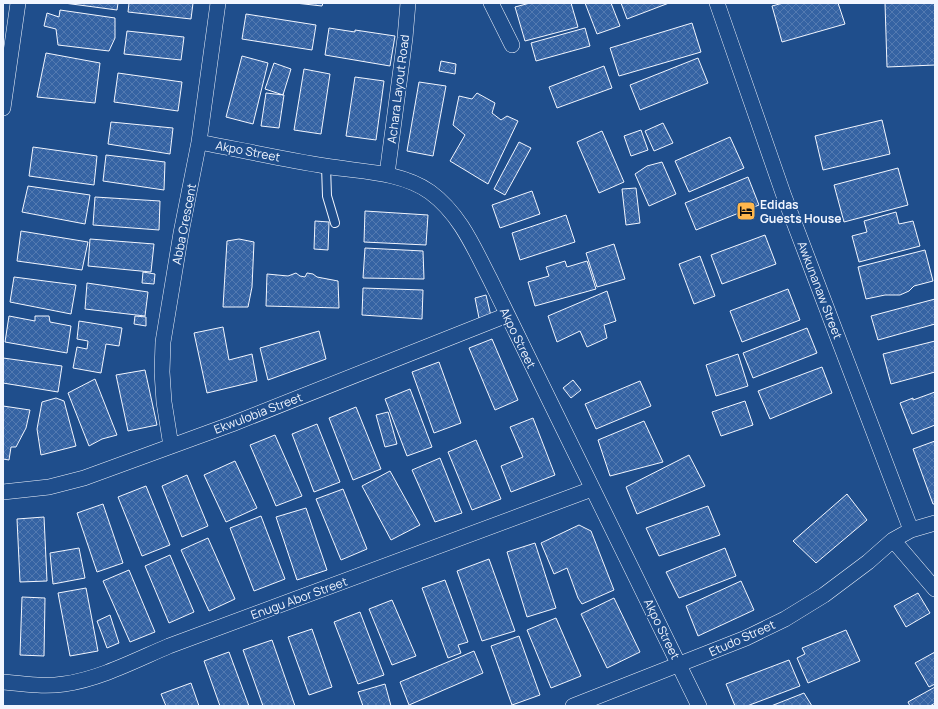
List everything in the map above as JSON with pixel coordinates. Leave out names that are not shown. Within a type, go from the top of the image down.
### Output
[{"type":"street","points":[[3,108],[18,3]]},
{"type":"street","name":"Abba Crescent","points":[[171,446],[164,402],[162,372],[163,342],[181,233],[199,142],[218,3]]},
{"type":"street","name":"Achara Layout Road","points":[[387,174],[405,38],[408,3]]},
{"type":"street","points":[[490,3],[512,45]]},
{"type":"street","name":"Awkunanaw Street","points":[[717,3],[784,196],[911,530]]},
{"type":"street","name":"Akpo Street","points":[[199,142],[326,166],[387,174],[411,182],[430,192],[446,206],[459,222],[468,237],[507,314],[699,706]]},
{"type":"street","name":"Ekwulobia Street","points":[[3,492],[49,487],[84,478],[232,424],[507,314]]},
{"type":"street","name":"Enugu Abor Street","points":[[3,682],[63,684],[78,681],[118,668],[169,646],[592,489]]},
{"type":"street","name":"Etudo Street","points":[[573,706],[746,638],[785,619],[824,596],[894,540],[911,530],[935,523]]},
{"type":"street","points":[[894,540],[935,589]]},
{"type":"lane","points":[[326,166],[327,196],[336,223]]},
{"type":"building","points":[[64,3],[118,3],[117,10]]},
{"type":"building","points":[[129,3],[193,3],[191,19],[128,12]]},
{"type":"building","points":[[295,3],[323,3],[322,6]]},
{"type":"building","points":[[530,3],[571,3],[578,27],[525,41],[515,7]]},
{"type":"building","points":[[585,3],[611,3],[620,26],[597,34]]},
{"type":"building","points":[[621,3],[669,3],[627,19]]},
{"type":"building","points":[[783,3],[838,3],[845,24],[782,42],[772,6]]},
{"type":"building","points":[[885,3],[935,3],[935,65],[887,67]]},
{"type":"building","points":[[60,10],[115,18],[115,38],[109,51],[58,45],[56,29],[44,26],[47,13],[59,17]]},
{"type":"building","points":[[246,14],[316,25],[312,50],[242,39]]},
{"type":"building","points":[[692,23],[701,52],[619,76],[610,48]]},
{"type":"building","points":[[329,28],[395,36],[390,66],[325,55]]},
{"type":"building","points":[[585,28],[590,46],[536,61],[531,43]]},
{"type":"building","points":[[127,31],[184,37],[181,60],[124,54]]},
{"type":"building","points":[[46,53],[100,63],[95,103],[37,97]]},
{"type":"building","points":[[242,56],[268,63],[253,124],[226,117]]},
{"type":"building","points":[[698,58],[708,83],[640,110],[630,85]]},
{"type":"building","points":[[441,61],[456,64],[455,74],[439,71]]},
{"type":"building","points":[[274,63],[291,69],[283,95],[265,89]]},
{"type":"building","points":[[604,66],[612,88],[557,108],[549,87]]},
{"type":"building","points":[[304,69],[330,74],[321,134],[294,130]]},
{"type":"building","points":[[118,73],[182,82],[178,111],[114,102]]},
{"type":"building","points":[[355,77],[384,81],[376,140],[346,136]]},
{"type":"building","points":[[419,82],[446,86],[433,156],[407,151]]},
{"type":"building","points":[[266,93],[284,95],[279,128],[261,126]]},
{"type":"building","points":[[477,93],[495,103],[492,113],[501,120],[507,116],[518,121],[488,184],[450,161],[465,135],[453,125],[459,96],[472,99]]},
{"type":"building","points":[[882,120],[890,154],[823,170],[815,136]]},
{"type":"building","points":[[111,122],[173,128],[170,154],[108,144]]},
{"type":"building","points":[[663,123],[673,143],[654,151],[645,131]]},
{"type":"building","points":[[641,130],[648,150],[631,156],[624,136]]},
{"type":"building","points":[[602,131],[624,182],[599,193],[577,142]]},
{"type":"building","points":[[730,137],[744,168],[689,192],[675,161]]},
{"type":"building","points":[[519,142],[531,148],[505,195],[494,189]]},
{"type":"building","points":[[33,147],[97,156],[94,185],[29,176]]},
{"type":"building","points":[[106,155],[165,162],[164,190],[103,181]]},
{"type":"building","points":[[662,162],[676,194],[649,206],[635,174],[647,166]]},
{"type":"building","points":[[898,168],[908,205],[844,222],[834,185]]},
{"type":"building","points":[[748,177],[759,205],[696,230],[685,203]]},
{"type":"building","points":[[28,186],[90,195],[85,224],[22,212]]},
{"type":"building","points":[[636,188],[640,223],[626,225],[622,189]]},
{"type":"building","points":[[532,191],[540,214],[500,228],[492,205]]},
{"type":"building","points":[[95,197],[160,201],[159,230],[93,225]]},
{"type":"building","points":[[365,211],[428,215],[426,245],[364,242]]},
{"type":"building","points":[[896,212],[899,224],[913,221],[920,246],[859,262],[852,236],[867,232],[864,221]]},
{"type":"building","points":[[566,215],[575,242],[520,260],[512,233]]},
{"type":"building","points":[[315,221],[329,222],[328,250],[314,249]]},
{"type":"building","points":[[21,231],[88,242],[82,270],[17,261]]},
{"type":"building","points":[[765,235],[776,264],[722,284],[711,255]]},
{"type":"building","points":[[90,239],[154,244],[151,272],[88,266]]},
{"type":"building","points":[[239,239],[254,242],[252,287],[248,307],[223,307],[227,241]]},
{"type":"building","points":[[614,244],[625,279],[597,287],[586,253]]},
{"type":"building","points":[[365,248],[423,251],[424,279],[363,278]]},
{"type":"building","points":[[925,250],[933,281],[914,286],[909,291],[900,295],[885,295],[866,299],[858,267]]},
{"type":"building","points":[[700,256],[715,296],[694,304],[679,264]]},
{"type":"building","points":[[565,261],[567,267],[587,261],[596,289],[535,306],[528,282],[549,276],[546,267]]},
{"type":"building","points":[[143,272],[155,274],[154,284],[142,283]]},
{"type":"building","points":[[296,273],[305,277],[307,273],[313,274],[317,277],[338,281],[339,308],[266,306],[267,274],[288,276]]},
{"type":"building","points":[[14,277],[76,285],[71,314],[10,302]]},
{"type":"building","points":[[87,283],[148,292],[145,316],[85,309]]},
{"type":"building","points":[[363,288],[423,290],[422,319],[362,315]]},
{"type":"building","points":[[788,289],[800,320],[742,342],[730,311]]},
{"type":"building","points":[[607,291],[616,321],[604,325],[607,338],[587,347],[580,331],[557,342],[548,316]]},
{"type":"building","points":[[486,295],[491,316],[479,318],[475,298]]},
{"type":"building","points":[[935,299],[935,324],[878,340],[871,316]]},
{"type":"building","points":[[9,316],[35,321],[35,316],[49,316],[50,322],[71,326],[67,353],[5,342]]},
{"type":"building","points":[[135,316],[146,317],[146,326],[134,324]]},
{"type":"building","points":[[79,321],[122,328],[119,346],[106,344],[101,373],[73,368],[77,347],[87,349],[88,341],[77,339]]},
{"type":"building","points":[[223,327],[229,360],[252,354],[257,381],[207,393],[194,333]]},
{"type":"building","points":[[807,328],[817,353],[753,378],[743,353]]},
{"type":"building","points":[[319,331],[326,359],[268,380],[260,348]]},
{"type":"building","points":[[492,339],[518,400],[495,410],[469,348]]},
{"type":"building","points":[[935,341],[935,372],[891,384],[883,354]]},
{"type":"building","points":[[738,354],[748,386],[716,396],[706,365]]},
{"type":"building","points":[[3,358],[62,366],[58,392],[3,383]]},
{"type":"building","points":[[439,362],[461,423],[434,433],[412,372]]},
{"type":"building","points":[[822,367],[832,393],[770,419],[758,391]]},
{"type":"building","points":[[145,370],[157,425],[128,431],[116,375]]},
{"type":"building","points":[[95,379],[117,435],[102,439],[89,446],[68,393]]},
{"type":"building","points":[[573,380],[581,390],[571,398],[563,388]]},
{"type":"building","points":[[640,381],[651,406],[596,429],[585,404]]},
{"type":"building","points":[[410,389],[432,447],[407,456],[385,399]]},
{"type":"building","points":[[935,392],[935,425],[912,434],[900,403]]},
{"type":"building","points":[[56,398],[64,401],[76,446],[41,455],[37,429],[42,402]]},
{"type":"building","points":[[745,401],[753,425],[721,436],[712,412]]},
{"type":"building","points":[[3,406],[30,410],[26,428],[16,447],[11,447],[9,460],[3,459]]},
{"type":"building","points":[[356,407],[381,469],[353,480],[329,418]]},
{"type":"building","points":[[388,412],[397,444],[385,447],[376,415]]},
{"type":"building","points":[[533,418],[555,475],[511,492],[501,466],[523,457],[510,427]]},
{"type":"building","points":[[644,421],[663,462],[610,476],[598,440]]},
{"type":"building","points":[[317,424],[340,482],[314,492],[292,434]]},
{"type":"building","points":[[275,435],[302,496],[276,506],[250,445]]},
{"type":"building","points":[[476,440],[501,499],[472,510],[448,452]]},
{"type":"building","points":[[935,441],[935,504],[933,504],[913,449]]},
{"type":"building","points":[[689,455],[705,486],[637,514],[626,487]]},
{"type":"building","points":[[440,458],[462,513],[435,522],[412,470]]},
{"type":"building","points":[[235,461],[257,508],[226,522],[204,475]]},
{"type":"building","points":[[390,471],[420,525],[391,540],[362,486]]},
{"type":"building","points":[[187,475],[208,526],[182,537],[162,486]]},
{"type":"building","points":[[146,486],[170,545],[142,556],[118,497]]},
{"type":"building","points":[[343,489],[367,549],[341,560],[316,499]]},
{"type":"building","points":[[847,494],[867,520],[816,563],[793,541]]},
{"type":"building","points":[[103,504],[123,563],[97,572],[77,513]]},
{"type":"building","points":[[708,506],[720,535],[659,556],[646,528]]},
{"type":"building","points":[[306,508],[327,570],[297,580],[276,517]]},
{"type":"building","points":[[261,516],[285,579],[254,591],[230,528]]},
{"type":"building","points":[[44,517],[47,581],[20,582],[17,519]]},
{"type":"building","points":[[579,525],[591,531],[614,590],[582,604],[578,598],[567,568],[554,574],[541,543]]},
{"type":"building","points":[[208,538],[235,599],[209,611],[181,550]]},
{"type":"building","points":[[535,543],[556,608],[527,617],[507,552]]},
{"type":"building","points":[[79,548],[85,578],[53,584],[50,553]]},
{"type":"building","points":[[725,548],[736,576],[679,598],[666,572]]},
{"type":"building","points":[[170,555],[194,612],[169,623],[145,566]]},
{"type":"building","points":[[489,559],[515,631],[482,641],[457,571]]},
{"type":"building","points":[[129,570],[155,632],[130,642],[103,581]]},
{"type":"building","points":[[445,580],[468,642],[458,645],[461,653],[448,658],[422,588]]},
{"type":"building","points":[[741,581],[754,610],[698,636],[686,606]]},
{"type":"building","points":[[86,588],[98,651],[70,656],[58,593]]},
{"type":"building","points":[[918,593],[930,613],[906,627],[894,606]]},
{"type":"building","points":[[22,597],[45,598],[44,656],[20,655]]},
{"type":"building","points":[[614,598],[640,652],[607,668],[581,614]]},
{"type":"building","points":[[392,600],[416,656],[392,665],[369,609]]},
{"type":"building","points":[[360,612],[384,675],[358,684],[334,622]]},
{"type":"building","points":[[110,615],[119,643],[107,648],[97,621]]},
{"type":"building","points":[[556,618],[581,676],[551,688],[527,630]]},
{"type":"building","points":[[312,629],[332,687],[309,695],[288,637]]},
{"type":"building","points":[[846,630],[860,661],[808,683],[797,658],[805,654],[802,648]]},
{"type":"building","points":[[519,636],[540,695],[512,705],[491,646]]},
{"type":"building","points":[[272,640],[295,706],[263,706],[243,650]]},
{"type":"building","points":[[474,651],[483,673],[409,705],[400,682]]},
{"type":"building","points":[[229,652],[249,706],[220,706],[204,661]]},
{"type":"building","points":[[935,652],[935,684],[929,687],[915,663]]},
{"type":"building","points":[[789,660],[800,686],[747,706],[735,706],[726,684]]},
{"type":"building","points":[[191,683],[199,706],[166,706],[161,694]]},
{"type":"building","points":[[385,684],[391,706],[363,706],[358,692]]},
{"type":"building","points":[[935,687],[935,703],[930,706],[910,706],[908,702]]},
{"type":"building","points":[[804,693],[812,706],[771,706]]},
{"type":"place","name":"Edidas Guests House","points":[[746,211]]}]
